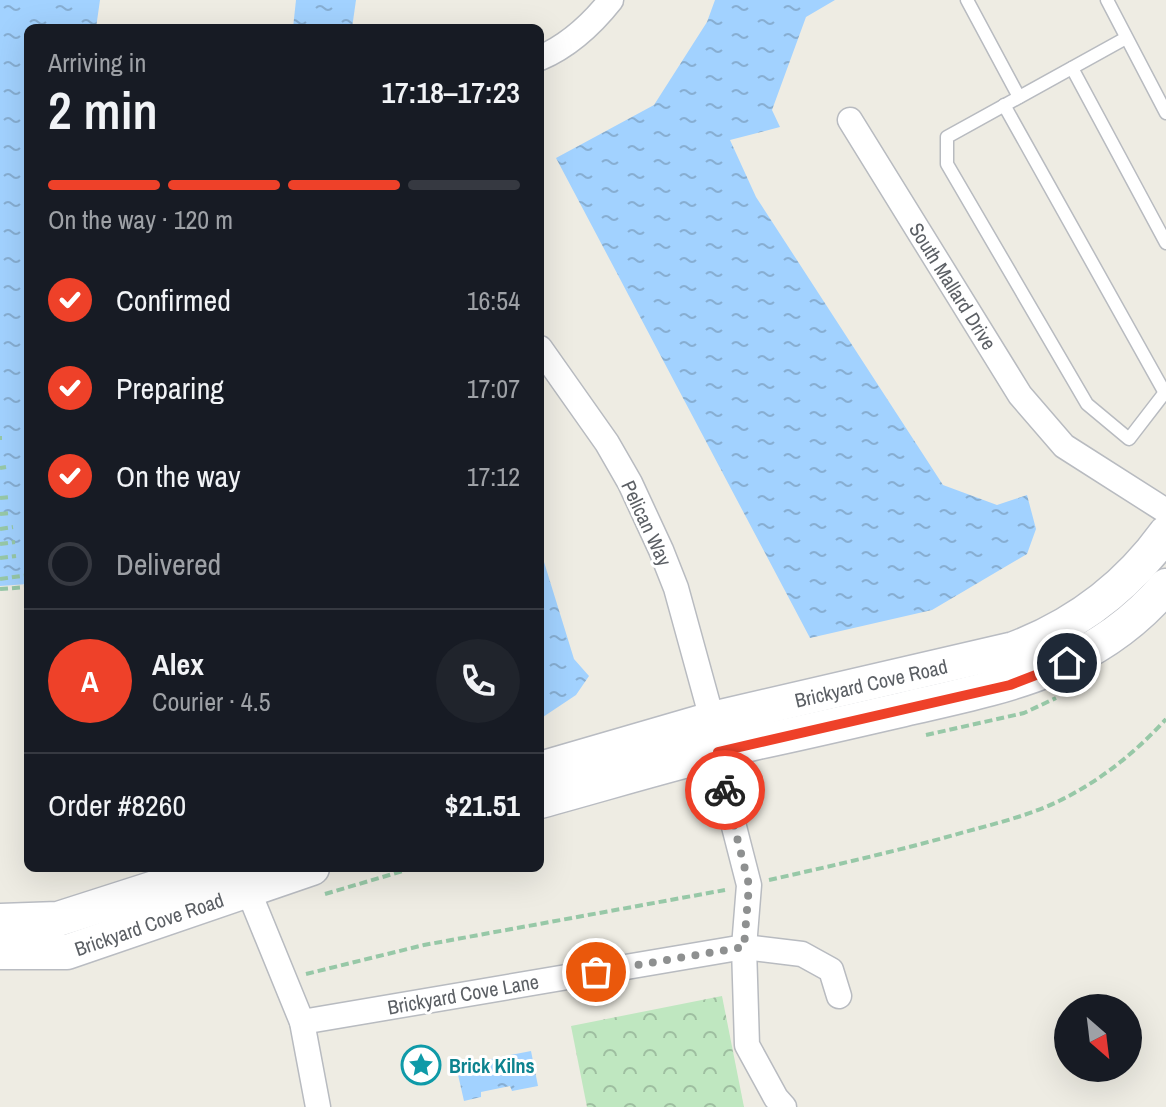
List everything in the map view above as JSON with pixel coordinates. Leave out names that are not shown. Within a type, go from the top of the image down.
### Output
[{"type":"street","points":[[544,56],[571,40],[611,0]]},
{"type":"street","name":"South Mallard Drive","points":[[850,120],[1020,395],[1064,446],[1166,511]]},
{"type":"street","name":"Pelican Way","points":[[544,354],[607,443],[649,520],[676,588],[715,735],[721,776],[749,885],[744,947],[747,1045],[784,1107]]},
{"type":"street","name":"Brickyard Cove Road","points":[[544,799],[715,735],[1036,641],[1082,616],[1105,599],[1128,579],[1166,533]]},
{"type":"street","name":"Brickyard Cove Road","points":[[544,768],[715,735],[1010,685],[1067,663],[1096,646],[1166,586]]},
{"type":"street","name":"Brickyard Cove Road","points":[[0,921],[58,919],[205,872]]},
{"type":"street","name":"Brickyard Cove Road","points":[[0,952],[67,952],[244,879],[287,872]]},
{"type":"street","name":"Brickyard Cove Road","points":[[244,879],[302,1022],[318,1107]]},
{"type":"street","name":"Brickyard Cove Lane","points":[[302,1022],[744,947],[802,954],[831,970],[839,996]]},
{"type":"lane","points":[[967,0],[1019,97]]},
{"type":"lane","points":[[1107,0],[1166,113]]},
{"type":"lane","points":[[1004,105],[1166,392],[1129,439],[1087,404],[947,164],[947,137],[1004,105],[1126,38]]},
{"type":"lane","points":[[1072,68],[1166,243]]},
{"type":"path","points":[[0,498],[10,497]]},
{"type":"path","points":[[0,514],[11,513]]},
{"type":"path","points":[[0,529],[13,527]]},
{"type":"path","points":[[0,544],[15,542]]},
{"type":"path","points":[[0,558],[16,556]]},
{"type":"path","points":[[0,579],[24,576]]},
{"type":"path","points":[[0,589],[24,587]]},
{"type":"green space","points":[[722,996],[744,1107],[587,1107],[571,1026]]},
{"type":"water","points":[[0,0],[100,0],[97,24],[24,24],[24,584],[0,586]]},
{"type":"water","points":[[296,0],[356,0],[353,24],[293,24]]},
{"type":"water","points":[[715,0],[835,0],[806,17],[772,110],[780,127],[730,140],[756,197],[943,485],[997,505],[1027,495],[1036,529],[1027,554],[932,610],[810,638],[556,158],[654,105],[707,22]]},
{"type":"water","points":[[544,562],[574,659],[589,676],[576,695],[544,716]]},
{"type":"water","points":[[531,1051],[538,1086],[512,1091],[510,1086],[481,1092],[481,1097],[464,1101],[456,1066]]},
{"type":"way so far","points":[[596,972],[744,947],[749,885],[725,790]]},
{"type":"place","name":"Brick Kilns","points":[[421,1065]]},
{"type":"route","points":[[725,790],[718,752],[1010,685],[1067,663]]}]
